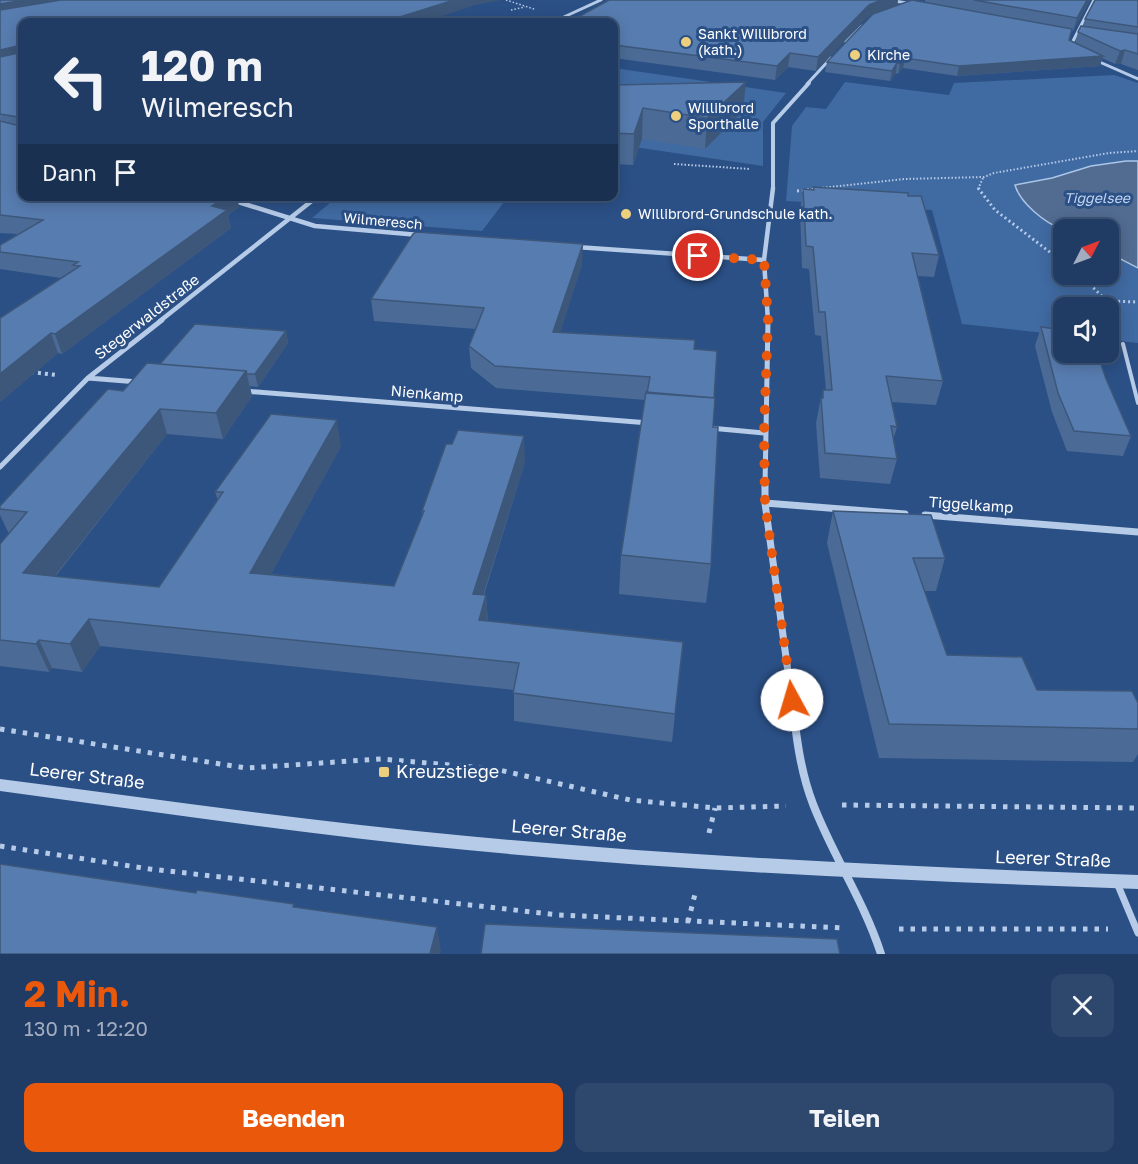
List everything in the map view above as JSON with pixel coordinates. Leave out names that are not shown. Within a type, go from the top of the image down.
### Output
[{"type":"street","points":[[562,18],[601,0]]},
{"type":"street","points":[[888,0],[916,4],[897,10]]},
{"type":"street","points":[[1080,53],[1069,47],[1094,0]]},
{"type":"street","points":[[869,20],[854,33],[773,123],[771,171],[773,194],[764,260],[768,320],[764,433],[765,503],[785,639],[799,761],[813,805],[873,929],[881,954]]},
{"type":"street","points":[[1066,35],[1086,38]]},
{"type":"street","points":[[1089,57],[1138,79]]},
{"type":"street","name":"Wilmeresch","points":[[235,201],[315,226],[430,236]]},
{"type":"street","name":"Stegerwaldstraße","points":[[0,467],[88,378],[312,201]]},
{"type":"street","points":[[568,247],[764,260]]},
{"type":"street","points":[[88,378],[147,383]]},
{"type":"street","name":"Nienkamp","points":[[242,391],[657,424]]},
{"type":"street","points":[[705,428],[764,433]]},
{"type":"street","name":"Tiggelkamp","points":[[765,503],[1138,532]]},
{"type":"street","name":"Leerer Straße","points":[[0,784],[371,833],[548,849],[846,871],[1138,882]]},
{"type":"lane","points":[[1123,344],[1138,403]]},
{"type":"lane","points":[[1116,881],[1137,931]]},
{"type":"path","points":[[511,10],[527,7]]},
{"type":"path","points":[[773,194],[904,179],[984,177],[994,173],[1138,151]]},
{"type":"path","points":[[674,164],[771,171]]},
{"type":"path","points":[[984,177],[979,183],[978,190],[995,210],[1053,255]]},
{"type":"path","points":[[1090,285],[1107,301],[1138,302]]},
{"type":"path","points":[[22,371],[88,378]]},
{"type":"path","points":[[0,729],[246,768],[381,759],[495,769],[630,800],[715,808],[813,805],[1138,808]]},
{"type":"path","points":[[0,846],[150,869],[559,915],[873,929],[1137,931]]},
{"type":"shaded area","points":[[618,69],[786,93],[763,122],[763,166],[618,145]]},
{"type":"shaded area","points":[[1114,75],[1138,83],[1138,343],[1119,341],[1119,297],[1053,297],[1053,334],[962,324],[932,210],[786,201],[792,126],[806,107],[826,109],[845,82],[949,95],[954,83]]},
{"type":"shaded area","points":[[332,201],[505,201],[482,231],[312,218]]},
{"type":"water","name":"Tiggelsee","points":[[1138,161],[1138,268],[1119,258],[1119,219],[1053,219],[1053,225],[1022,199],[1015,185],[1052,178],[1091,166]]},
{"type":"building","points":[[0,0],[24,0],[0,4]]},
{"type":"building","points":[[61,0],[454,0],[397,18],[18,18],[18,47],[0,50],[0,10]]},
{"type":"building","points":[[609,0],[882,0],[869,5],[818,57],[790,53],[777,66],[618,46],[618,18],[576,18]]},
{"type":"building","points":[[912,0],[1072,29],[1069,40],[1103,56],[959,66],[905,58],[900,64],[897,63],[892,71],[827,62],[873,14]]},
{"type":"building","points":[[974,0],[1087,0],[1077,18]]},
{"type":"building","points":[[1095,0],[1138,0],[1138,27],[1085,19]]},
{"type":"building","points":[[1081,26],[1138,34],[1138,54],[1125,50],[1120,51],[1078,32]]},
{"type":"building","points":[[18,53],[18,117],[0,114],[0,57]]},
{"type":"building","points":[[746,82],[707,118],[643,108],[634,134],[618,133],[618,85]]},
{"type":"building","points":[[0,121],[18,124],[18,201],[219,201],[212,206],[227,210],[55,334],[51,333],[0,374],[0,318],[80,266],[73,265],[78,262],[0,252],[0,245],[43,220],[0,215]]},
{"type":"building","points":[[813,187],[908,193],[908,196],[921,196],[939,255],[912,253],[943,381],[886,376],[897,427],[891,426],[897,459],[825,453],[821,398],[823,398],[823,390],[832,390],[825,312],[819,312],[813,247],[806,246],[803,189],[814,190]]},
{"type":"building","points":[[416,232],[583,244],[553,332],[695,340],[694,349],[717,351],[714,398],[647,393],[650,377],[495,366],[469,346],[484,308],[371,299]]},
{"type":"building","points":[[195,324],[286,331],[255,374],[247,374],[246,371],[160,364]]},
{"type":"building","points":[[1041,327],[1053,329],[1053,363],[1101,363],[1131,436],[1074,431],[1058,393]]},
{"type":"building","points":[[147,363],[246,371],[216,413],[160,409],[23,573],[159,587],[223,492],[215,492],[271,414],[337,420],[250,573],[394,586],[424,511],[422,511],[446,444],[452,444],[458,430],[524,436],[473,594],[486,595],[479,620],[683,642],[675,714],[513,693],[519,663],[89,619],[70,644],[39,640],[36,644],[0,640],[0,544],[27,512],[0,509],[0,506],[108,389],[123,391]]},
{"type":"building","points":[[646,392],[715,398],[713,427],[718,427],[711,564],[621,555]]},
{"type":"building","points":[[833,511],[931,515],[945,558],[913,558],[947,655],[1022,657],[1037,690],[1132,691],[1138,703],[1138,729],[889,724]]},
{"type":"building","points":[[0,864],[196,893],[197,890],[294,904],[293,907],[437,927],[430,954],[0,954]]},
{"type":"building","points":[[485,924],[837,939],[840,954],[481,954]]},
{"type":"place","name":"Sankt Willibrord (kath.)","points":[[686,42]]},
{"type":"place","name":"Kirche","points":[[855,55]]},
{"type":"place","name":"Willibrord Sporthalle","points":[[676,116]]},
{"type":"place","name":"Willibrord-Grundschule kath.","points":[[626,214]]},
{"type":"place","name":"Kreuzstiege","points":[[384,772]]},
{"type":"route","points":[[698,256],[764,260],[768,320],[764,433],[765,503],[792,700]]}]
